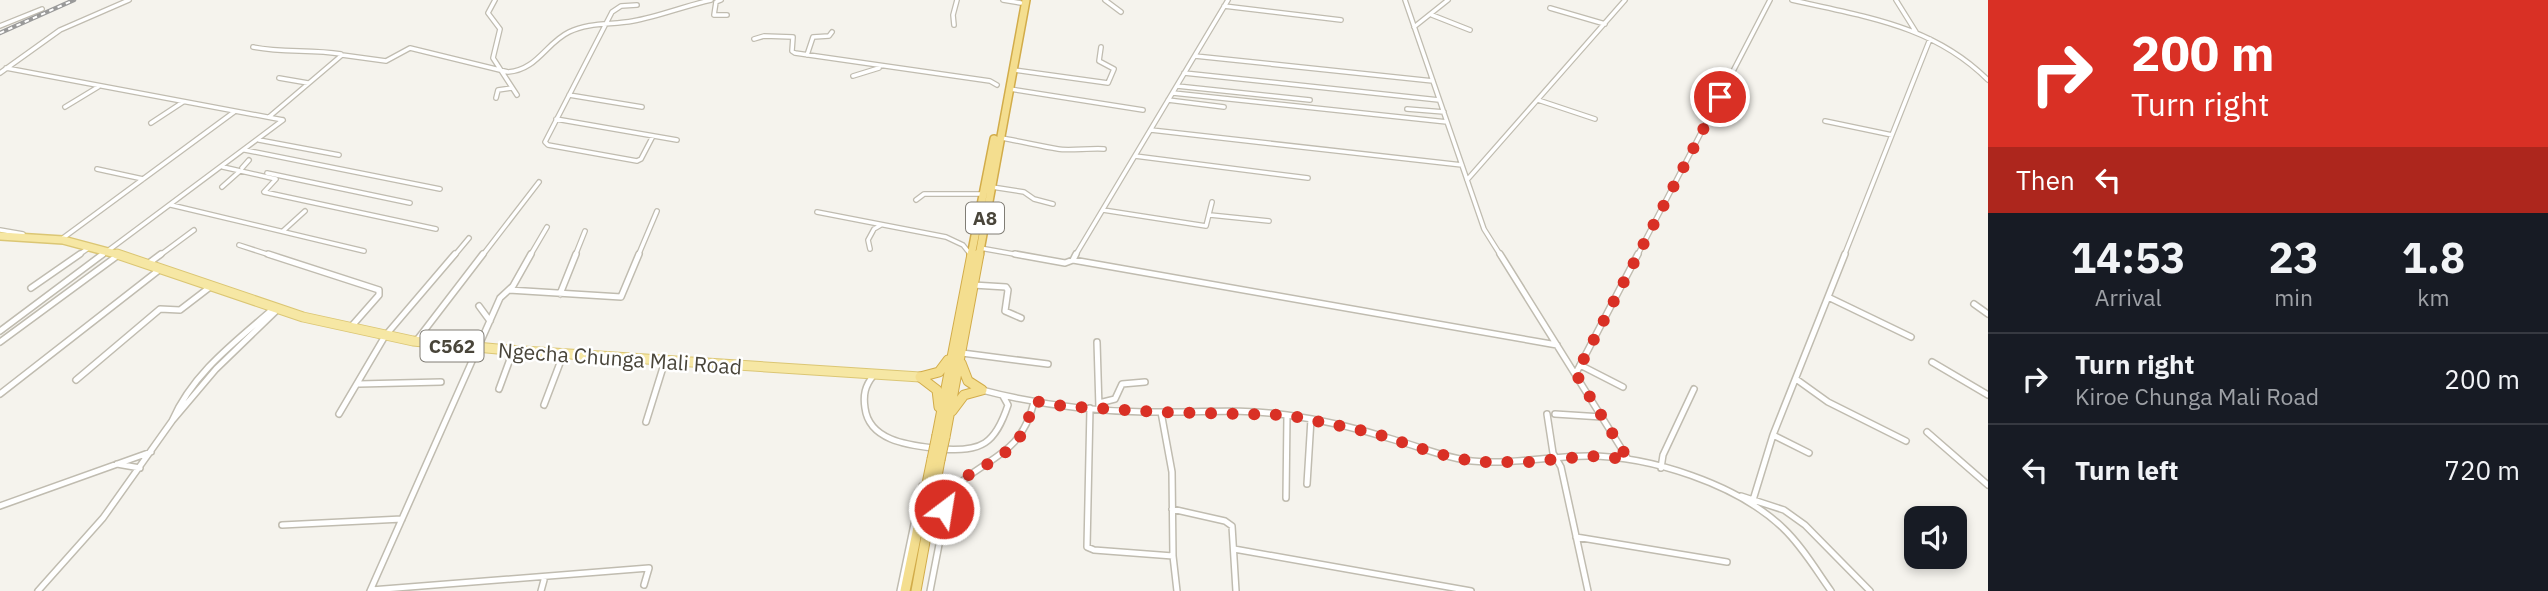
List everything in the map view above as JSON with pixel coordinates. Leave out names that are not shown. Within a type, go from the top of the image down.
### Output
[{"type":"highway","name":"A8","points":[[903,591],[936,459],[973,285],[1000,138],[1004,87],[1013,70],[1023,1]]},
{"type":"highway","name":"A8","points":[[944,421],[972,256],[1023,1]]},
{"type":"highway","points":[[919,377],[934,374],[944,368],[958,351]]},
{"type":"highway","points":[[958,351],[964,376],[982,390]]},
{"type":"highway","points":[[919,377],[937,390],[944,421]]},
{"type":"highway","points":[[944,421],[959,399],[982,390]]},
{"type":"highway","name":"A8","points":[[916,591],[936,459]]},
{"type":"main road","name":"Ngecha Chunga Mali Road","points":[[0,233],[63,238],[277,308],[349,329],[416,341],[477,349],[919,377]]},
{"type":"street","points":[[0,73],[60,30],[129,0]]},
{"type":"street","points":[[495,0],[488,13],[500,29],[492,53],[496,69],[517,95]]},
{"type":"street","points":[[253,47],[279,52],[310,49],[385,61],[408,48],[516,72],[524,70],[561,37],[582,27],[641,19],[711,0]]},
{"type":"street","points":[[720,0],[716,2],[715,15],[727,15]]},
{"type":"street","points":[[954,25],[953,15],[957,0]]},
{"type":"street","points":[[1003,0],[1023,1]]},
{"type":"street","points":[[1105,0],[1121,12]]},
{"type":"street","points":[[1073,260],[1228,0]]},
{"type":"street","points":[[1405,0],[1489,237],[1628,459]]},
{"type":"street","points":[[1414,27],[1448,0]]},
{"type":"street","points":[[1467,180],[1625,0]]},
{"type":"street","points":[[1576,374],[1770,0]]},
{"type":"street","points":[[1792,0],[1917,33],[1973,64],[1988,80]]},
{"type":"street","points":[[1896,0],[1917,33]]},
{"type":"street","points":[[636,5],[617,8],[612,12],[545,142],[548,145],[637,161],[641,159],[653,136]]},
{"type":"street","points":[[1224,6],[1341,20]]},
{"type":"street","points":[[1550,8],[1605,24]]},
{"type":"street","points":[[0,26],[42,9]]},
{"type":"street","points":[[1431,15],[1470,30]]},
{"type":"street","points":[[807,55],[813,37],[829,36],[832,32]]},
{"type":"street","points":[[754,39],[764,36],[794,37],[793,52],[987,81],[1004,87]]},
{"type":"street","points":[[1753,500],[1773,435],[1930,39]]},
{"type":"street","points":[[1013,70],[1108,83],[1114,69],[1099,61],[1101,47]]},
{"type":"street","points":[[268,117],[342,55]]},
{"type":"street","points":[[1195,56],[1433,81]]},
{"type":"street","points":[[0,331],[283,120],[6,68]]},
{"type":"street","points":[[853,76],[879,68],[1143,110]]},
{"type":"street","points":[[1184,73],[1439,100]]},
{"type":"street","points":[[279,78],[308,83]]},
{"type":"street","points":[[65,107],[99,86]]},
{"type":"street","points":[[1177,86],[1310,100]]},
{"type":"street","points":[[496,98],[498,90],[512,88]]},
{"type":"street","points":[[1172,93],[1447,122]]},
{"type":"street","points":[[569,95],[642,107]]},
{"type":"street","points":[[1168,100],[1224,107]]},
{"type":"street","points":[[1538,100],[1595,119]]},
{"type":"street","points":[[151,123],[184,102]]},
{"type":"street","points":[[1407,109],[1444,113]]},
{"type":"street","points":[[63,238],[235,111]]},
{"type":"street","points":[[556,119],[677,141]]},
{"type":"street","points":[[1858,120],[1860,127]]},
{"type":"street","points":[[1825,121],[1892,135]]},
{"type":"street","points":[[1151,130],[1462,165]]},
{"type":"street","points":[[1000,138],[1042,144],[1060,150],[1083,147],[1104,149]]},
{"type":"street","points":[[258,140],[339,155]]},
{"type":"street","points":[[244,150],[440,189]]},
{"type":"street","points":[[1135,156],[1308,178]]},
{"type":"street","points":[[222,187],[249,160]]},
{"type":"street","points":[[224,165],[410,203]]},
{"type":"street","points":[[97,169],[143,179]]},
{"type":"street","points":[[241,169],[276,179],[264,192],[436,229]]},
{"type":"street","points":[[416,341],[539,182]]},
{"type":"street","points":[[991,187],[1024,192],[1034,199],[1053,204]]},
{"type":"street","points":[[916,200],[924,194],[984,194]]},
{"type":"street","points":[[1103,210],[1206,226],[1212,202]]},
{"type":"street","points":[[171,205],[364,251]]},
{"type":"street","points":[[282,232],[306,211]]},
{"type":"street","points":[[509,290],[621,298],[656,211]]},
{"type":"street","points":[[817,212],[946,237],[963,245],[972,256]]},
{"type":"street","points":[[1210,215],[1269,221]]},
{"type":"street","points":[[870,249],[868,240],[874,229],[882,225]]},
{"type":"street","points":[[547,227],[509,290],[500,298],[370,590],[649,568],[643,585]]},
{"type":"street","points":[[149,264],[194,230]]},
{"type":"street","points":[[560,294],[585,231]]},
{"type":"street","points":[[339,414],[385,336],[469,238]]},
{"type":"street","points":[[239,245],[379,290],[379,295],[349,329]]},
{"type":"street","points":[[31,288],[90,247]]},
{"type":"street","points":[[980,248],[1065,263],[1073,260],[1558,345]]},
{"type":"street","points":[[0,342],[117,256]]},
{"type":"street","points":[[0,394],[160,269]]},
{"type":"street","points":[[973,285],[1006,287],[1008,290],[1005,311],[1021,318]]},
{"type":"street","points":[[76,380],[160,309],[180,310],[210,286]]},
{"type":"street","points":[[1828,297],[1910,337]]},
{"type":"street","points":[[1974,304],[1988,314]]},
{"type":"street","points":[[479,306],[491,321]]},
{"type":"street","points":[[38,591],[96,526],[172,421],[222,362],[277,308]]},
{"type":"street","points":[[1097,342],[1096,371],[1101,378],[1099,406]]},
{"type":"street","points":[[499,389],[513,351]]},
{"type":"street","points":[[958,351],[1048,363]]},
{"type":"street","points":[[544,405],[563,354]]},
{"type":"street","points":[[646,422],[666,360]]},
{"type":"street","points":[[1932,362],[1988,395]]},
{"type":"street","points":[[1580,365],[1623,387]]},
{"type":"street","points":[[877,374],[868,381],[865,388],[866,416],[875,429],[886,437],[912,445],[969,450],[988,443],[997,435],[1003,423],[1008,401],[1003,395]]},
{"type":"street","points":[[1796,379],[1821,398],[1906,441]]},
{"type":"street","points":[[358,384],[441,382]]},
{"type":"street","points":[[982,390],[1034,401],[1090,408],[1114,401],[1119,397],[1122,384],[1145,382]]},
{"type":"street","points":[[1661,468],[1663,455],[1694,389]]},
{"type":"street","points":[[930,591],[949,493],[956,484],[1009,450],[1027,427],[1034,401]]},
{"type":"street","points":[[1099,406],[1161,412],[1254,412],[1287,415],[1374,433],[1463,460],[1495,463],[1590,456],[1628,459],[1706,482],[1730,493],[1776,522],[1802,551],[1831,591]]},
{"type":"street","points":[[1090,408],[1087,547],[1094,550],[1173,556]]},
{"type":"street","points":[[1161,412],[1172,472],[1173,556],[1177,591]]},
{"type":"street","points":[[1547,414],[1553,453],[1562,467],[1588,591]]},
{"type":"street","points":[[1555,414],[1602,418]]},
{"type":"street","points":[[1286,498],[1287,415]]},
{"type":"street","points":[[1307,484],[1311,419]]},
{"type":"street","points":[[1927,432],[1988,485]]},
{"type":"street","points":[[1773,435],[1809,453]]},
{"type":"street","points":[[0,506],[151,452]]},
{"type":"street","points":[[117,463],[140,468]]},
{"type":"street","points":[[903,591],[923,484]]},
{"type":"street","points":[[1730,493],[1784,510],[1805,525],[1870,591]]},
{"type":"street","points":[[1172,509],[1229,523],[1233,530],[1237,591]]},
{"type":"street","points":[[282,525],[402,519]]},
{"type":"street","points":[[1576,537],[1727,562]]},
{"type":"street","points":[[1234,549],[1471,591]]},
{"type":"street","points":[[541,591],[544,580]]},
{"type":"railway","points":[[0,33],[74,0]]},
{"type":"route","points":[[944,509],[949,493],[956,484],[1009,450],[1019,439],[1027,427],[1034,401],[1063,406],[1157,412],[1254,412],[1287,415],[1374,433],[1417,448],[1475,462],[1528,462],[1590,456],[1628,459],[1576,374],[1720,97]]}]
